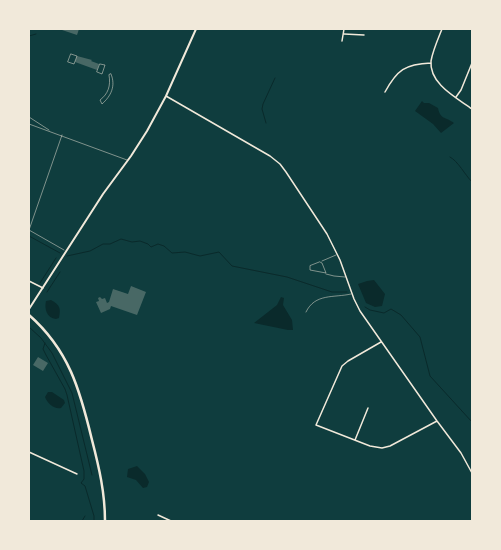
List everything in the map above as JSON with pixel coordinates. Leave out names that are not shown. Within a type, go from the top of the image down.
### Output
[{"type":"main road","points":[[29,315],[43,328],[57,345],[78,388],[102,481],[105,521]]},
{"type":"street","points":[[29,309],[103,194],[147,131],[166,96],[196,29]]},
{"type":"street","points":[[342,41],[344,29]]},
{"type":"street","points":[[442,29],[431,63],[433,71],[440,84],[472,109]]},
{"type":"street","points":[[344,34],[364,35]]},
{"type":"street","points":[[385,92],[393,78],[405,67],[414,64],[431,63]]},
{"type":"street","points":[[456,97],[461,90],[472,63]]},
{"type":"street","points":[[166,96],[282,166],[327,234],[360,311],[461,453],[472,473]]},
{"type":"street","points":[[29,281],[43,288]]},
{"type":"street","points":[[382,342],[348,361],[340,368],[316,423],[318,426],[375,447],[388,447],[437,421]]},
{"type":"street","points":[[356,440],[368,408]]},
{"type":"street","points":[[29,452],[77,474]]},
{"type":"street","points":[[158,515],[171,521]]},
{"type":"lane","points":[[29,117],[50,131]]},
{"type":"lane","points":[[29,124],[128,160]]},
{"type":"lane","points":[[62,135],[29,230],[67,251]]},
{"type":"lane","points":[[337,255],[310,266],[310,270],[334,276],[346,277]]},
{"type":"lane","points":[[320,262],[322,263],[326,274]]},
{"type":"lane","points":[[306,312],[310,305],[317,299],[343,296],[352,293]]},
{"type":"path","points":[[71,54],[77,56],[74,64],[68,62],[71,54]]},
{"type":"path","points":[[100,64],[105,65],[102,74],[97,72],[100,64]]},
{"type":"path","points":[[111,74],[113,89],[102,104],[100,100],[107,93],[110,85],[109,75],[111,74]]},
{"type":"water","points":[[422,101],[438,108],[440,115],[454,123],[441,133],[433,124],[415,111]]},
{"type":"water","points":[[374,280],[385,294],[382,306],[375,307],[366,303],[358,284]]},
{"type":"water","points":[[281,297],[284,298],[283,305],[292,320],[293,330],[254,323],[277,305]]},
{"type":"water","points":[[51,300],[59,307],[59,318],[56,319],[50,317],[47,313],[45,307],[46,301]]},
{"type":"water","points":[[48,392],[52,392],[64,400],[65,403],[61,408],[54,407],[48,402],[45,397]]},
{"type":"water","points":[[137,466],[145,474],[149,482],[147,487],[143,488],[136,480],[127,477],[128,469]]},
{"type":"building","points":[[59,29],[79,29],[77,35]]},
{"type":"building","points":[[77,56],[92,60],[91,61],[99,64],[97,70],[75,62]]},
{"type":"building","points":[[131,286],[146,292],[137,315],[111,306],[110,309],[101,313],[96,302],[99,301],[98,298],[105,298],[107,303],[109,302],[113,289],[128,294]]},
{"type":"building","points":[[38,357],[48,363],[43,371],[33,365]]},
{"type":"waterway","points":[[29,36],[36,34]]},
{"type":"waterway","points":[[266,123],[262,109],[275,78]]},
{"type":"waterway","points":[[450,157],[456,162],[472,182]]},
{"type":"waterway","points":[[29,236],[60,253]]},
{"type":"waterway","points":[[67,256],[90,251],[103,244],[110,244],[121,239],[132,242],[140,241],[151,247],[158,244],[164,246],[172,253],[185,252],[200,256],[219,252],[232,266],[287,277],[332,292],[347,292]]},
{"type":"waterway","points":[[40,283],[56,258]]},
{"type":"waterway","points":[[47,292],[60,272]]},
{"type":"waterway","points":[[365,307],[370,310],[384,313],[391,309],[401,315],[420,337],[430,376],[472,422]]},
{"type":"waterway","points":[[29,327],[41,338],[52,353],[72,393],[92,475]]},
{"type":"waterway","points":[[45,343],[43,349],[67,395],[84,471],[84,479],[81,483],[85,486],[94,516],[94,521]]},
{"type":"waterway","points":[[82,521],[85,516]]}]
